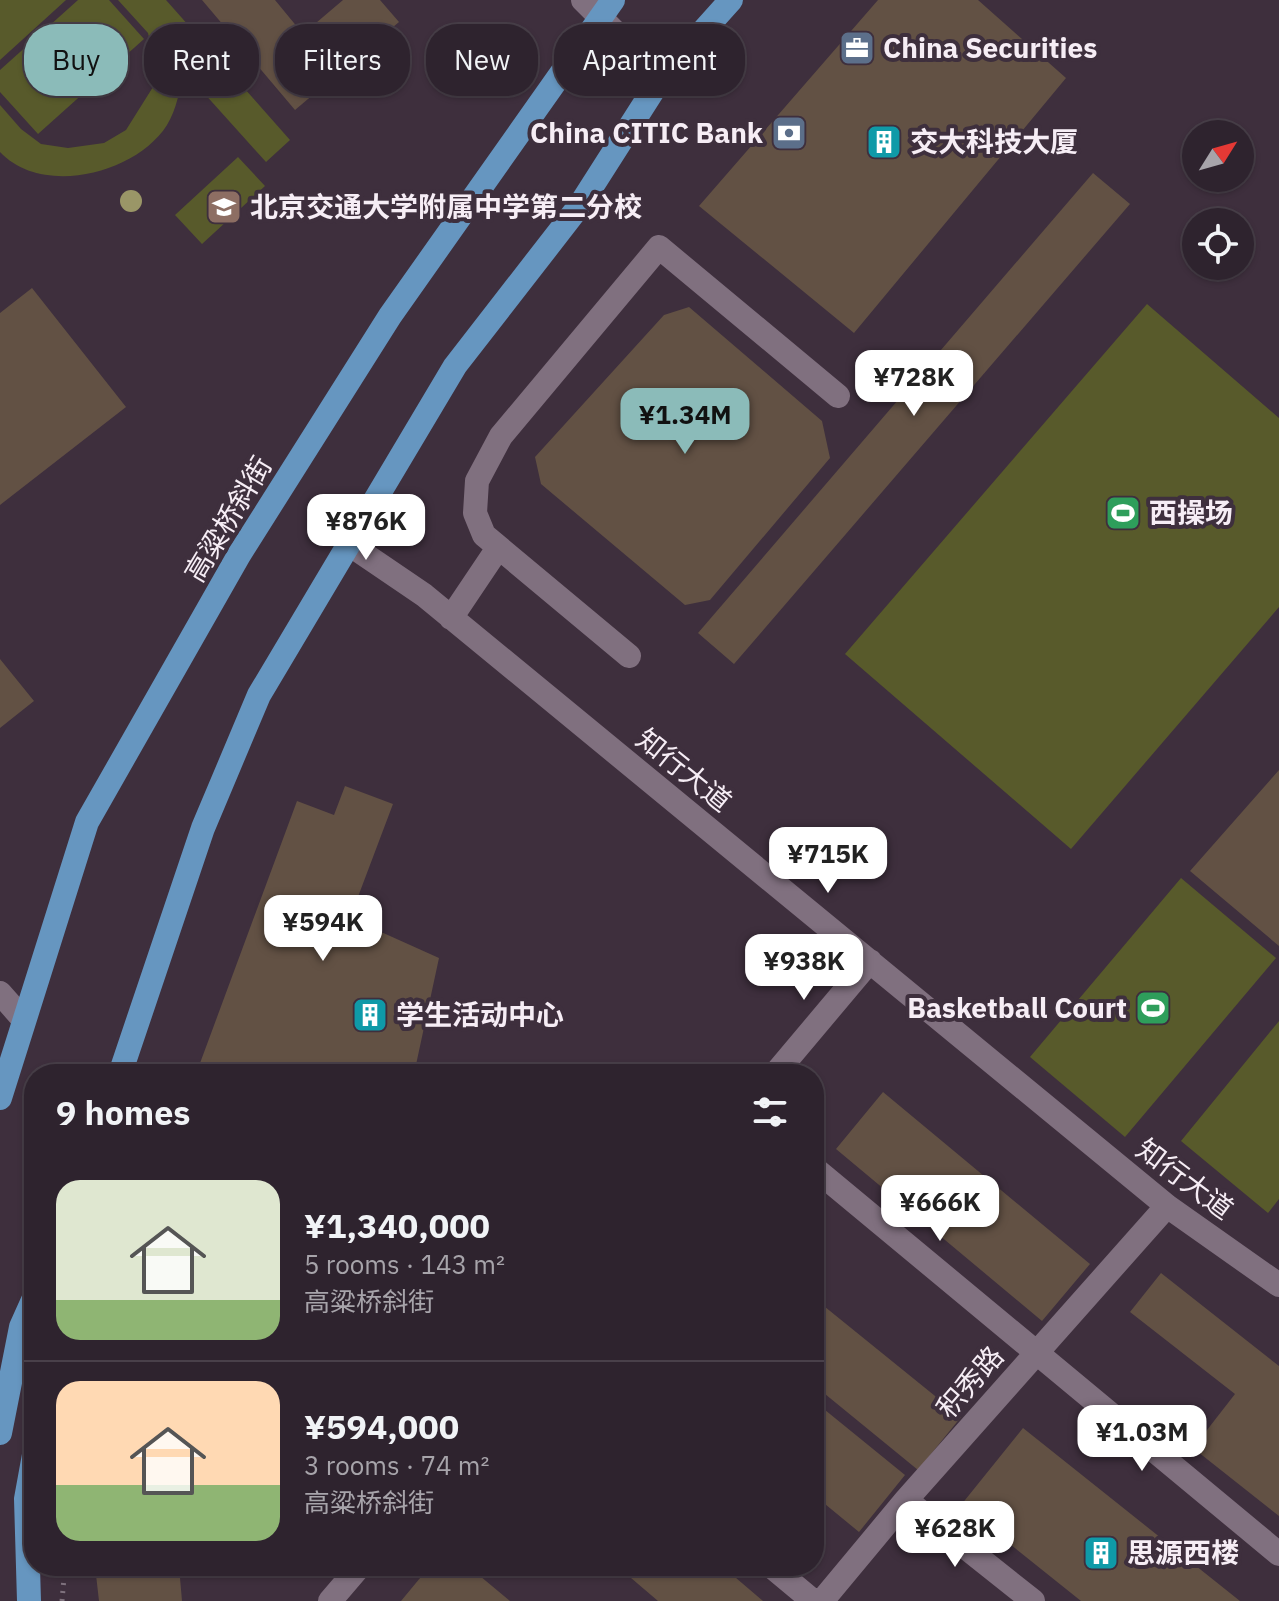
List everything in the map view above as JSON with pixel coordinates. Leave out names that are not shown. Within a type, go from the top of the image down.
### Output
[{"type":"main road","points":[[709,24],[731,0]]},
{"type":"main road","name":"高粱桥斜街","points":[[0,1098],[87,822],[232,568],[390,316],[598,6]]},
{"type":"main road","points":[[123,1064],[203,828],[259,695],[455,366],[580,205],[650,96]]},
{"type":"main road","points":[[0,1433],[24,1320]]},
{"type":"main road","points":[[28,1576],[29,1601]]},
{"type":"street","points":[[598,6],[614,24]]},
{"type":"street","points":[[629,656],[484,535],[475,513],[477,481],[501,436],[659,247],[838,396]]},
{"type":"street","name":"知行大道","points":[[349,544],[451,618],[1167,1206],[1279,1285]]},
{"type":"street","points":[[451,618],[498,548]]},
{"type":"street","points":[[783,1064],[870,961]]},
{"type":"street","points":[[0,993],[23,1019]]},
{"type":"street","points":[[824,1176],[1279,1554]]},
{"type":"street","name":"积秀路","points":[[822,1601],[906,1500],[1167,1206]]},
{"type":"street","points":[[906,1500],[1033,1601]]},
{"type":"street","points":[[330,1601],[351,1576]]},
{"type":"street","points":[[783,1576],[813,1601]]},
{"type":"path","points":[[62,1601],[64,1576]]},
{"type":"green space","points":[[0,0],[66,0],[40,24],[24,24],[24,38],[0,60]]},
{"type":"green space","points":[[78,0],[109,0],[144,39],[128,53],[128,24],[51,24]]},
{"type":"green space","points":[[118,0],[166,0],[187,24],[144,24],[144,29]]},
{"type":"green space","points":[[24,48],[24,96],[80,96],[38,134],[0,92],[0,70]]},
{"type":"green space","points":[[147,96],[179,96],[167,125],[153,142],[134,156],[88,174],[63,176],[39,174],[18,166],[0,152],[0,105],[21,129],[41,144],[68,148],[104,143],[126,130]]},
{"type":"green space","points":[[207,96],[251,96],[290,140],[266,162]]},
{"type":"green space","points":[[238,157],[265,186],[202,244],[175,215]]},
{"type":"green space","name":"西操场","points":[[1147,304],[1279,418],[1279,607],[1071,849],[845,654]]},
{"type":"green space","name":"Basketball Court","points":[[1181,878],[1276,958],[1125,1137],[1030,1057]]},
{"type":"green space","points":[[1279,1021],[1279,1199],[1268,1213],[1181,1141]]},
{"type":"building","points":[[202,0],[275,0],[295,24],[275,24],[275,86],[259,67],[259,24],[222,24]]},
{"type":"building","points":[[343,0],[380,0],[399,22],[315,24]]},
{"type":"building","name":"交大科技大厦","points":[[878,0],[978,0],[1066,78],[854,333],[699,206]]},
{"type":"building","points":[[283,96],[312,96],[295,110]]},
{"type":"building","points":[[1093,173],[1130,204],[734,664],[698,633]]},
{"type":"building","points":[[32,288],[126,407],[0,505],[0,313]]},
{"type":"building","points":[[689,307],[822,421],[830,458],[710,600],[685,605],[541,484],[535,457],[664,315]]},
{"type":"building","points":[[0,659],[34,701],[0,728]]},
{"type":"building","points":[[1279,770],[1279,946],[1190,871]]},
{"type":"building","points":[[345,786],[393,804],[350,918],[439,958],[416,1064],[200,1064],[297,801],[334,815]]},
{"type":"building","points":[[883,1092],[1090,1264],[1042,1321],[836,1149]]},
{"type":"building","points":[[1161,1273],[1279,1366],[1279,1516],[1193,1448],[1235,1394],[1130,1312]]},
{"type":"building","points":[[824,1306],[961,1417],[918,1470],[824,1393]]},
{"type":"building","points":[[824,1409],[905,1475],[859,1532],[824,1503]]},
{"type":"building","name":"思源西楼","points":[[1023,1428],[1240,1601],[1081,1601],[961,1505]]},
{"type":"building","points":[[96,1576],[180,1576],[182,1601],[99,1601]]},
{"type":"building","points":[[422,1576],[480,1576],[510,1601],[401,1601]]},
{"type":"building","points":[[629,1576],[734,1576],[763,1601],[658,1601]]},
{"type":"place","name":"China Securities","points":[[857,48]]},
{"type":"place","name":"China CITIC Bank","points":[[789,133]]},
{"type":"place","name":"交大科技大厦","points":[[884,142]]},
{"type":"place","name":"北京交通大学附属中学第二分校","points":[[224,207]]},
{"type":"place","name":"西操场","points":[[1123,513]]},
{"type":"place","name":"Basketball Court","points":[[1153,1008]]},
{"type":"place","name":"学生活动中心","points":[[370,1015]]},
{"type":"place","name":"思源西楼","points":[[1101,1553]]}]
